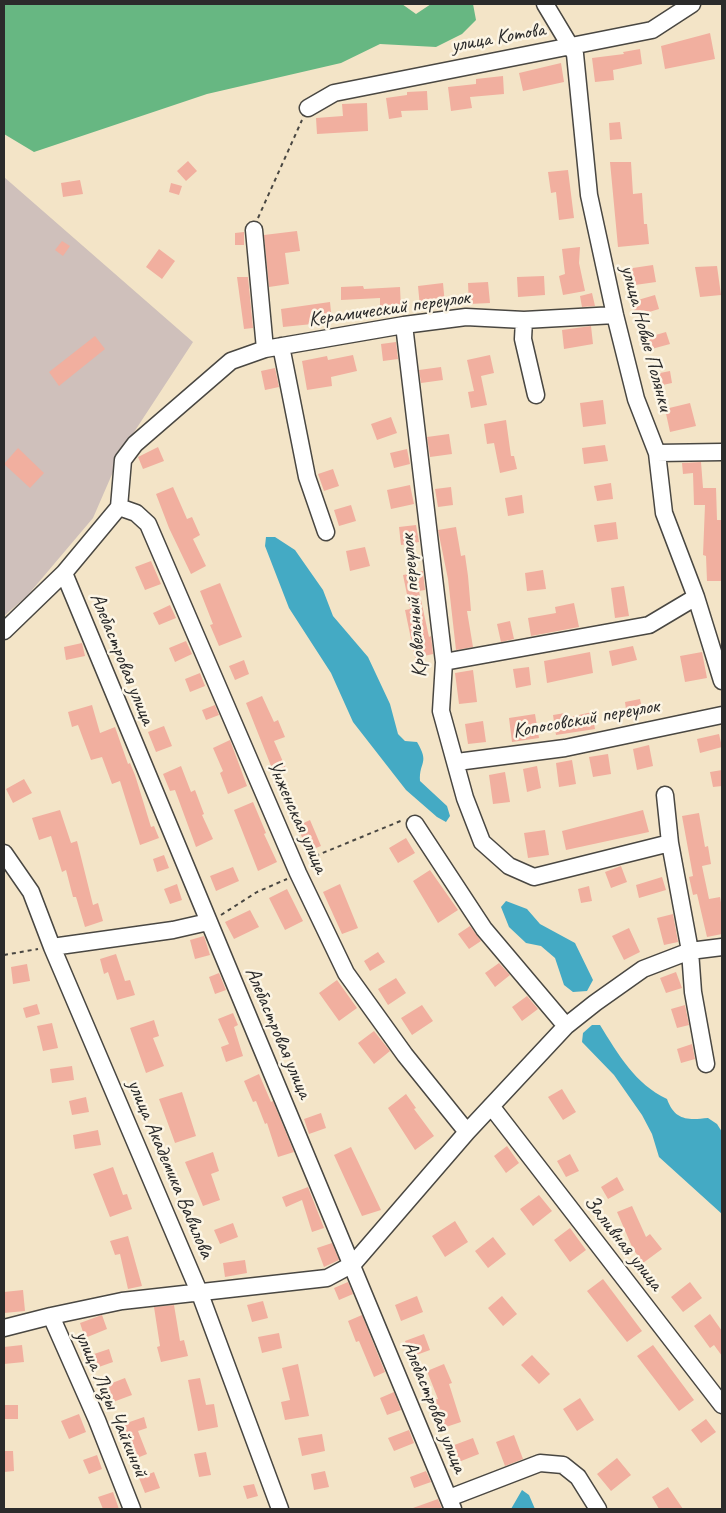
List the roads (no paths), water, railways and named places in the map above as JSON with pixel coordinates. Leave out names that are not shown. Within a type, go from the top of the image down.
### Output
[{"type":"street","name":"улица Новые Полянки","points":[[545,4],[575,54],[589,195],[615,315],[636,399],[657,453],[664,513],[696,597],[722,681]]},
{"type":"street","name":"улица Котова","points":[[308,108],[334,93],[652,30],[692,4]]},
{"type":"street","points":[[254,230],[265,349]]},
{"type":"street","name":"Керамический переулок","points":[[119,507],[122,460],[135,444],[231,361],[265,349],[281,346],[404,325],[466,317],[524,320],[615,315]]},
{"type":"street","points":[[524,320],[523,339],[536,395]]},
{"type":"street","name":"Кровельный переулок","points":[[404,325],[444,662],[442,711],[465,798],[482,842],[509,866],[534,877],[670,843]]},
{"type":"street","points":[[281,346],[307,477],[326,532]]},
{"type":"street","points":[[657,453],[722,452]]},
{"type":"street","points":[[4,631],[64,573],[119,507]]},
{"type":"street","name":"Унженская улица","points":[[119,507],[136,512],[148,524],[296,869],[346,972],[405,1055],[467,1132]]},
{"type":"street","name":"Алебастровая улица","points":[[64,573],[451,1503]]},
{"type":"street","points":[[444,662],[649,625],[696,597]]},
{"type":"street","name":"Копосовский переулок","points":[[457,762],[565,748],[722,715]]},
{"type":"street","points":[[666,795],[670,843],[690,951],[693,992],[706,1064]]},
{"type":"street","points":[[415,824],[484,928],[566,1026]]},
{"type":"street","name":"улица Академика Вавилова","points":[[4,853],[31,892],[52,947],[200,1294],[280,1509]]},
{"type":"street","points":[[52,947],[173,930],[208,922]]},
{"type":"street","points":[[4,1328],[122,1301],[200,1294],[327,1278],[353,1264],[467,1132],[566,1026],[595,1003],[643,970],[690,951],[722,947]]},
{"type":"street","name":"Заливная улица","points":[[491,1106],[722,1405]]},
{"type":"street","name":"улица Лизы Чайкиной","points":[[51,1316],[97,1420],[132,1509]]},
{"type":"street","points":[[451,1503],[540,1463],[563,1464],[578,1477],[598,1509]]},
{"type":"water","points":[[266,537],[275,537],[295,550],[323,590],[333,616],[368,657],[390,704],[398,734],[405,741],[417,742],[421,749],[423,759],[420,781],[447,806],[450,816],[446,822],[437,817],[406,790],[353,722],[331,673],[289,608],[265,546]]},
{"type":"water","points":[[506,901],[527,909],[540,924],[575,943],[593,980],[587,991],[573,992],[564,985],[555,958],[541,946],[526,943],[509,927],[501,907]]},
{"type":"water","points":[[592,1025],[600,1025],[636,1077],[667,1099],[674,1112],[688,1119],[708,1118],[717,1124],[722,1132],[722,1214],[659,1157],[652,1134],[642,1115],[614,1075],[582,1042],[583,1033]]},
{"type":"water","points":[[522,1490],[529,1495],[535,1509],[511,1509]]}]
